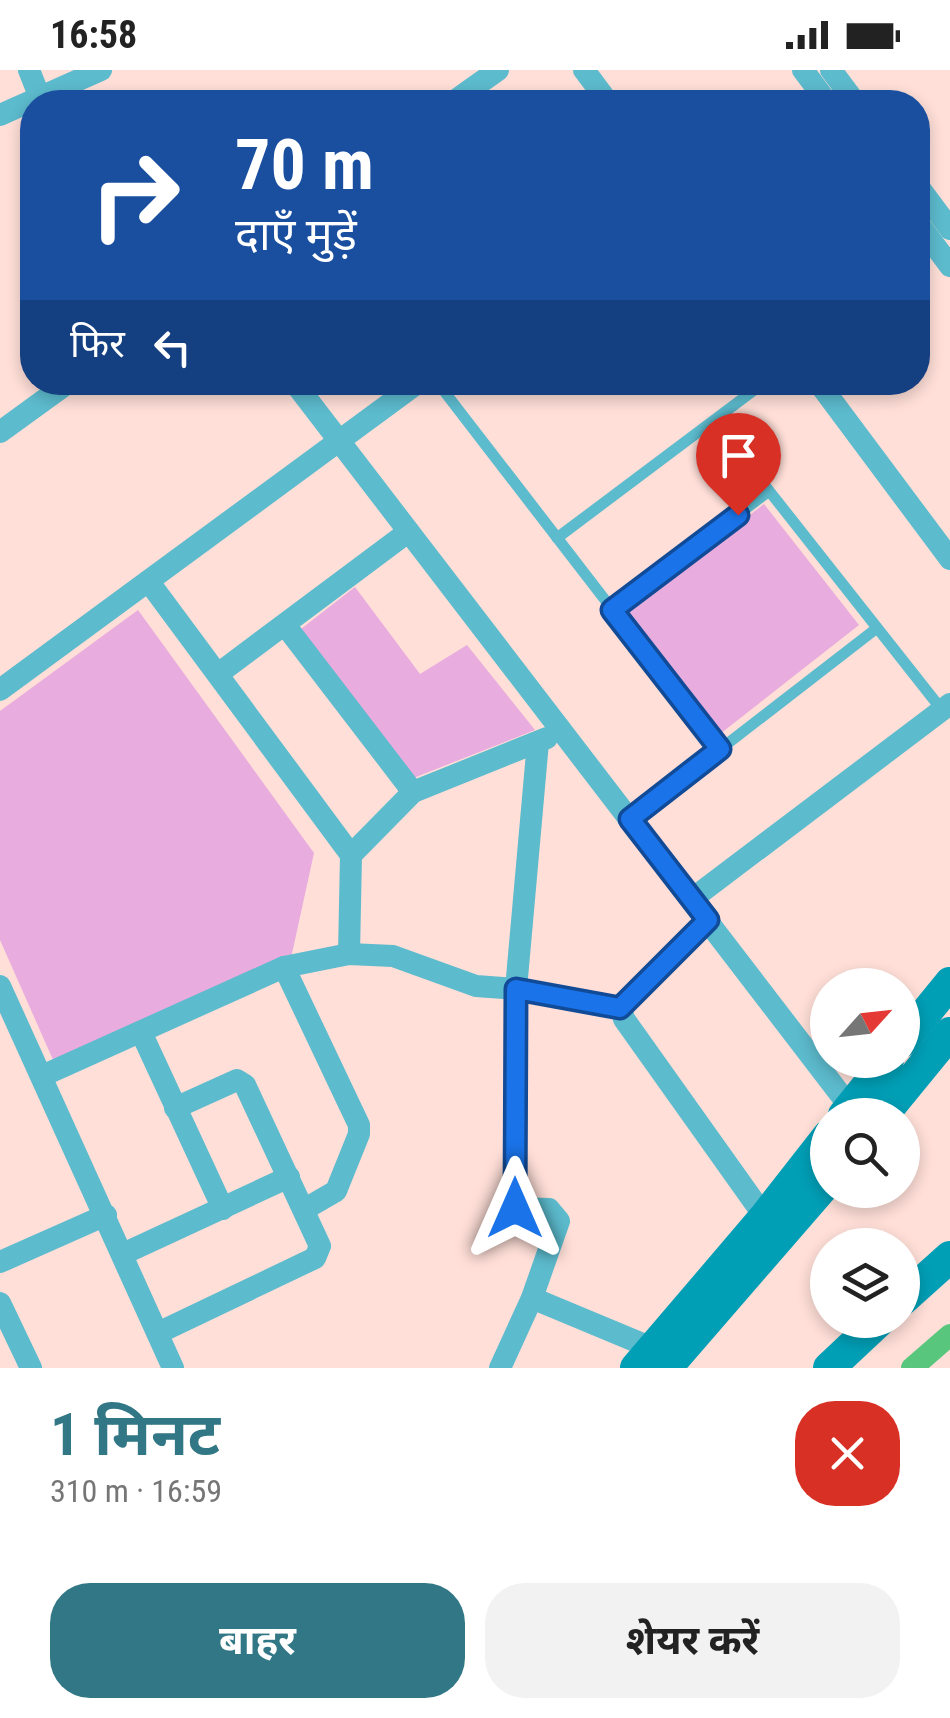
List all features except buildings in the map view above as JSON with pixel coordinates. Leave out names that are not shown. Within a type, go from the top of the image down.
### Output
[{"type":"street","points":[[57,90],[101,70]]},
{"type":"street","points":[[470,90],[498,70]]},
{"type":"street","points":[[830,70],[846,90]]},
{"type":"street","points":[[930,202],[950,229]]},
{"type":"street","points":[[930,238],[950,266]]},
{"type":"street","points":[[0,432],[51,395]]},
{"type":"street","points":[[304,395],[841,1098]]},
{"type":"street","points":[[0,690],[402,395]]},
{"type":"street","points":[[828,395],[950,559]]},
{"type":"street","points":[[218,674],[408,532]]},
{"type":"street","points":[[149,582],[352,855],[349,954]]},
{"type":"street","points":[[285,625],[413,792]]},
{"type":"street","points":[[692,899],[946,708]]},
{"type":"street","points":[[352,855],[413,792],[562,731]]},
{"type":"street","points":[[500,1368],[532,1298],[559,1221],[549,1209],[515,1208],[516,989],[538,742]]},
{"type":"street","points":[[620,1008],[708,920]]},
{"type":"street","points":[[42,1076],[284,967],[349,954],[393,956],[476,986],[516,989],[620,1008]]},
{"type":"street","points":[[284,967],[359,1134],[336,1191],[305,1210]]},
{"type":"street","points":[[920,1020],[950,983]]},
{"type":"street","points":[[0,986],[172,1368]]},
{"type":"street","points":[[620,1008],[624,1019],[772,1226]]},
{"type":"street","points":[[141,1032],[223,1209]]},
{"type":"street","points":[[897,1098],[950,1032]]},
{"type":"street","points":[[158,1332],[315,1258],[320,1246],[241,1082],[236,1080],[176,1108]]},
{"type":"street","points":[[772,1226],[810,1165]]},
{"type":"street","points":[[123,1254],[289,1177]]},
{"type":"street","points":[[532,1298],[651,1362],[772,1226],[810,1195]]},
{"type":"street","points":[[0,1262],[106,1215]]},
{"type":"street","points":[[920,1284],[950,1258]]},
{"type":"street","points":[[0,1303],[31,1368]]},
{"type":"street","points":[[829,1368],[861,1338]]},
{"type":"lane","points":[[448,395],[720,749]]},
{"type":"lane","points":[[557,538],[748,395]]},
{"type":"lane","points":[[714,421],[877,628],[946,708]]},
{"type":"lane","points":[[612,610],[770,491]]},
{"type":"lane","points":[[630,819],[877,628]]},
{"type":"shaded area","points":[[764,504],[859,625],[720,734],[626,614]]},
{"type":"shaded area","points":[[355,587],[420,674],[467,645],[535,730],[411,779],[297,632]]},
{"type":"shaded area","points":[[138,610],[314,853],[291,958],[54,1062],[0,940],[0,711]]},
{"type":"waterway","points":[[912,1368],[950,1335]]},
{"type":"route","points":[[515,1208],[516,989],[620,1008],[708,920],[630,819],[720,749],[612,610],[738,515]]}]
